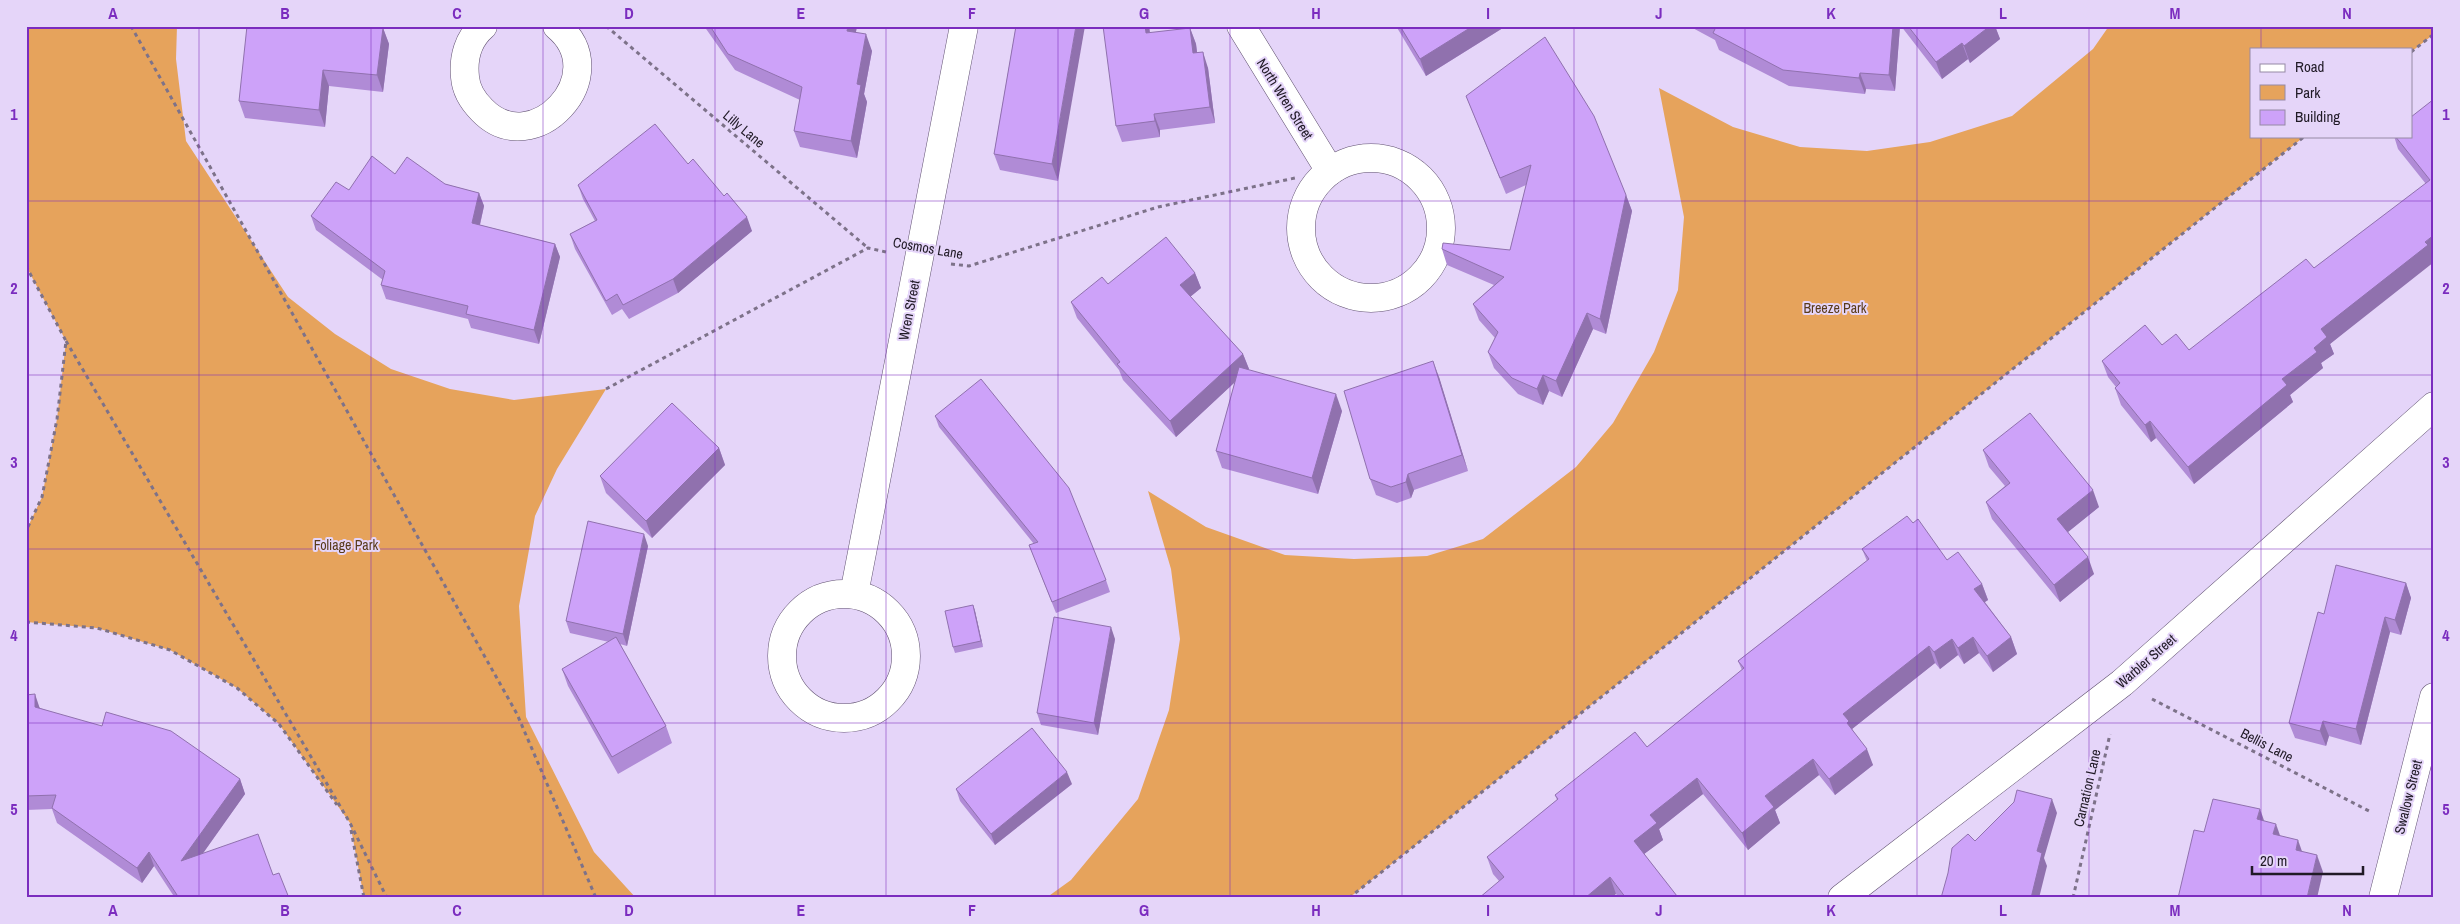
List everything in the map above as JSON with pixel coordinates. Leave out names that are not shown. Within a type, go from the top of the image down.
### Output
[{"type":"street","points":[[483,26],[468,47],[464,66],[466,85],[474,102],[487,115],[504,123],[522,125],[540,122],[556,113],[568,99],[576,83],[577,64],[572,46],[563,28]]},
{"type":"street","name":"Wren Street","points":[[854,594],[964,26]]},
{"type":"street","name":"North Wren Street","points":[[1241,26],[1330,171]]},
{"type":"street","points":[[1376,158],[1390,159],[1409,168],[1425,181],[1436,200],[1442,220],[1440,241],[1434,261],[1421,278],[1404,290],[1384,297],[1363,298],[1343,292],[1325,282],[1312,266],[1304,246],[1301,225],[1305,204],[1315,186],[1330,171],[1348,161],[1376,158]]},
{"type":"street","name":"Warbler Street","points":[[1842,898],[2122,683],[2434,406]]},
{"type":"street","points":[[832,594],[854,594],[874,601],[891,615],[902,634],[906,654],[903,676],[892,695],[876,710],[856,717],[834,717],[814,710],[796,697],[786,678],[782,656],[786,635],[796,616],[813,602],[832,594]]},
{"type":"street","name":"Swallow Street","points":[[2383,898],[2434,697]]},
{"type":"path","points":[[130,26],[517,714],[596,898]]},
{"type":"path","name":"Lilly Lane","points":[[606,26],[868,248]]},
{"type":"path","points":[[2412,51],[2434,34]]},
{"type":"path","points":[[1349,898],[2302,138]]},
{"type":"path","name":"Cosmos Lane","points":[[868,248],[918,259],[969,266],[1158,208],[1330,171]]},
{"type":"path","points":[[606,389],[868,248]]},
{"type":"path","points":[[26,266],[66,341],[350,823],[387,898]]},
{"type":"path","points":[[26,531],[42,497],[57,419],[66,341]]},
{"type":"path","points":[[26,622],[97,628],[170,650],[237,688],[279,724],[350,823],[364,898]]},
{"type":"path","name":"Bellis Lane","points":[[2122,683],[2401,827]]},
{"type":"path","name":"Carnation Lane","points":[[2073,898],[2111,732]]},
{"type":"green space","name":"Foliage Park","points":[[26,26],[177,26],[176,59],[186,141],[288,297],[335,334],[391,369],[450,389],[514,400],[606,389],[557,469],[535,516],[519,606],[526,717],[594,852],[636,898],[364,898],[350,823],[279,724],[237,688],[170,650],[97,628],[26,622],[26,531],[42,497],[57,419],[66,341],[26,266]]},
{"type":"green space","name":"Breeze Park","points":[[2109,26],[2434,26],[2434,34],[2412,51],[2412,48],[2250,48],[2250,138],[2302,138],[1349,898],[1046,898],[1071,880],[1138,799],[1169,710],[1180,639],[1171,569],[1148,491],[1206,527],[1285,555],[1354,559],[1427,556],[1483,539],[1576,467],[1613,423],[1654,352],[1678,290],[1684,217],[1659,88],[1733,127],[1800,147],[1867,151],[1930,142],[2012,116],[2093,49]]},
{"type":"building","points":[[247,26],[372,26],[383,28],[377,75],[323,70],[319,110],[239,101]]},
{"type":"building","points":[[710,26],[848,26],[847,31],[866,34],[857,84],[861,85],[851,141],[794,131],[802,87],[728,54]]},
{"type":"building","points":[[1016,26],[1076,26],[1052,164],[994,154]]},
{"type":"building","points":[[1103,26],[1145,26],[1146,33],[1190,28],[1193,53],[1203,52],[1210,107],[1154,114],[1155,121],[1116,126]]},
{"type":"building","points":[[1400,26],[1473,26],[1420,59]]},
{"type":"building","points":[[1714,26],[1893,26],[1889,75],[1860,73],[1859,78],[1783,70],[1713,33],[1716,27]]},
{"type":"building","points":[[1908,26],[1990,26],[1964,46],[1962,43],[1936,62]]},
{"type":"building","points":[[1545,37],[1594,116],[1626,195],[1600,319],[1587,313],[1556,381],[1543,375],[1537,389],[1512,378],[1488,352],[1498,332],[1473,304],[1504,277],[1442,249],[1443,243],[1510,250],[1531,165],[1500,178],[1466,96]]},
{"type":"building","points":[[2434,99],[2434,235],[2425,242],[2428,245],[2321,329],[2327,337],[2314,348],[2317,352],[2282,379],[2287,385],[2188,467],[2150,421],[2145,425],[2115,388],[2120,383],[2102,361],[2145,325],[2162,345],[2176,334],[2189,350],[2306,259],[2314,268],[2430,180],[2397,138],[2412,138],[2412,116]]},
{"type":"building","points":[[655,124],[688,164],[693,159],[724,196],[727,193],[747,217],[673,279],[623,305],[617,294],[606,301],[570,234],[597,220],[578,185]]},
{"type":"building","points":[[372,156],[395,174],[407,157],[445,184],[479,193],[472,223],[555,244],[534,330],[466,314],[468,306],[381,285],[385,271],[311,216],[336,182],[349,190]]},
{"type":"building","points":[[1166,237],[1195,273],[1180,285],[1243,354],[1170,421],[1117,364],[1120,362],[1071,302],[1102,277],[1108,284]]},
{"type":"building","points":[[1433,361],[1462,455],[1408,474],[1406,482],[1391,487],[1370,479],[1344,391]]},
{"type":"building","points":[[1239,367],[1336,394],[1312,478],[1216,451]]},
{"type":"building","points":[[981,379],[1069,488],[1106,580],[1052,602],[1029,545],[1038,542],[935,416]]},
{"type":"building","points":[[672,403],[719,448],[646,521],[600,476]]},
{"type":"building","points":[[2030,413],[2093,490],[2057,519],[2088,557],[2054,585],[1986,502],[2010,483],[1983,450]]},
{"type":"building","points":[[1907,516],[1913,523],[1918,519],[1947,560],[1958,552],[1982,584],[1974,589],[2011,637],[1987,656],[1973,637],[1958,648],[1952,639],[1934,652],[1929,646],[1843,714],[1849,721],[1847,723],[1867,749],[1829,779],[1813,759],[1765,796],[1774,807],[1742,833],[1697,778],[1650,815],[1657,823],[1634,841],[1677,896],[1675,898],[1626,898],[1610,877],[1585,898],[1479,898],[1504,877],[1487,857],[1558,799],[1555,795],[1635,732],[1647,747],[1744,668],[1738,661],[1869,559],[1862,549]]},
{"type":"building","points":[[588,521],[644,534],[623,634],[566,621]]},
{"type":"building","points":[[2336,565],[2406,583],[2395,620],[2385,617],[2356,729],[2323,721],[2320,731],[2289,723],[2318,612],[2324,614]]},
{"type":"building","points":[[973,605],[981,641],[953,647],[945,611]]},
{"type":"building","points":[[1054,617],[1111,627],[1094,723],[1037,713]]},
{"type":"building","points":[[616,637],[666,726],[612,757],[562,669]]},
{"type":"building","points":[[35,694],[35,707],[102,726],[106,712],[171,731],[240,779],[181,861],[258,834],[273,875],[279,873],[289,898],[179,898],[149,852],[137,868],[52,808],[56,795],[26,796],[26,695]]},
{"type":"building","points":[[1032,728],[1067,772],[991,834],[956,789]]},
{"type":"building","points":[[2017,790],[2052,799],[2037,851],[2042,853],[2031,898],[1941,898],[1952,848],[1968,834],[1975,841],[2014,802]]},
{"type":"building","points":[[2213,799],[2260,809],[2257,819],[2276,824],[2273,834],[2298,840],[2296,850],[2317,855],[2307,898],[2178,898],[2194,830],[2204,832]]}]
